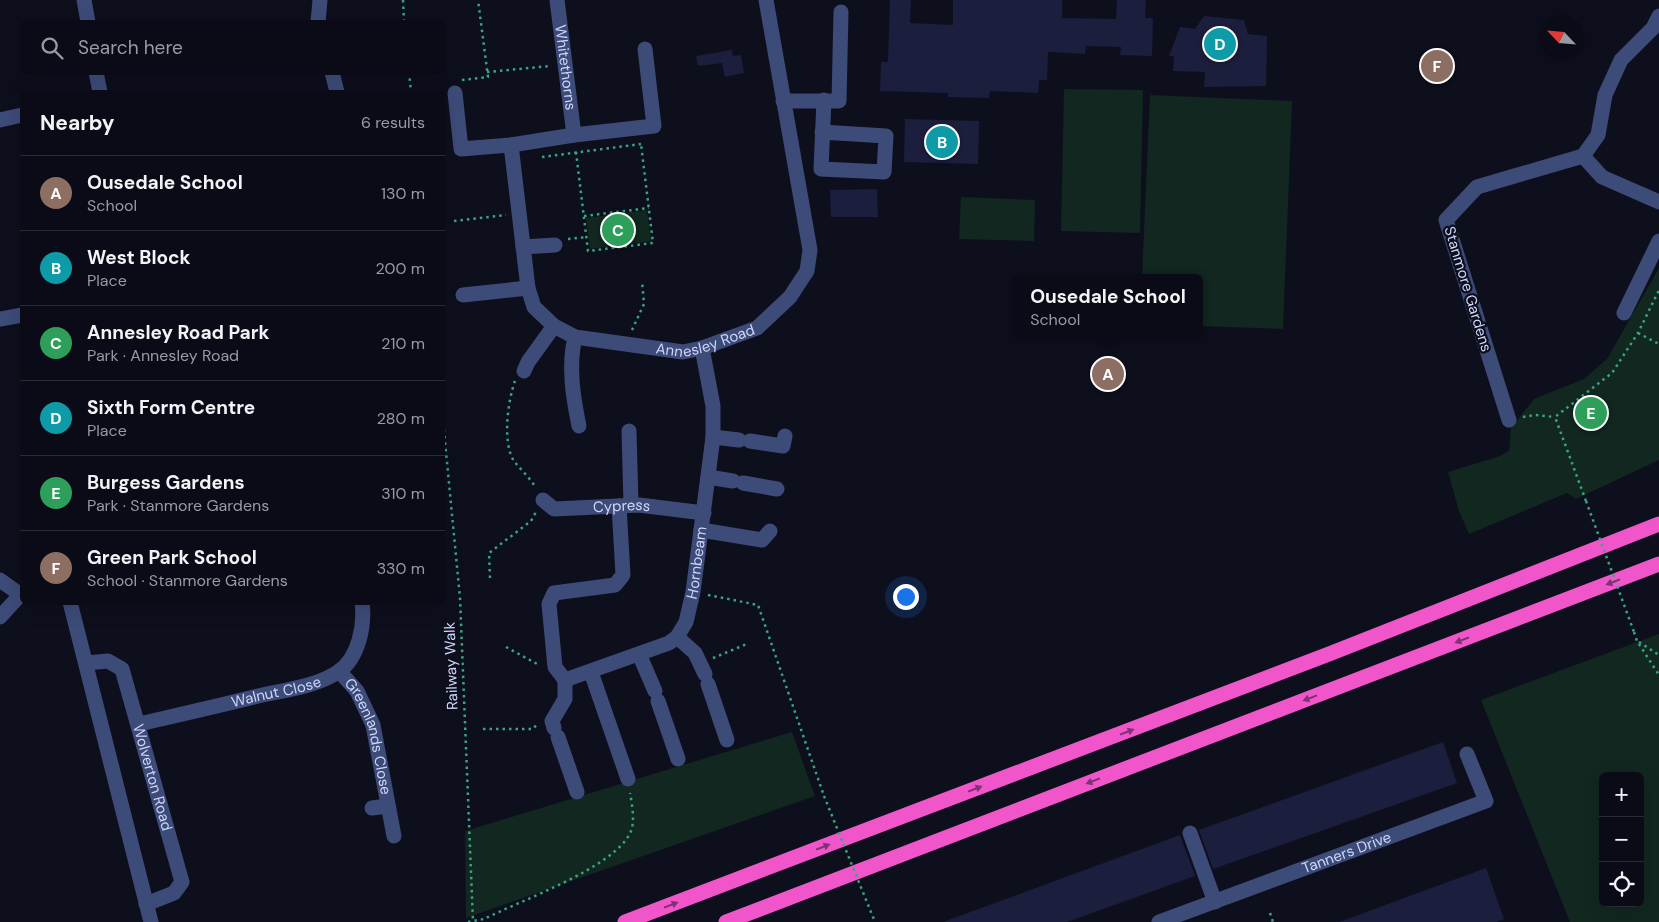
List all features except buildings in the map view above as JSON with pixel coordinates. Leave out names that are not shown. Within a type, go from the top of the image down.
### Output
[{"type":"highway","points":[[625,922],[1330,654],[1659,524]]},
{"type":"highway","points":[[726,922],[1659,564]]},
{"type":"street","points":[[84,0],[88,20]]},
{"type":"street","points":[[318,20],[320,0]]},
{"type":"street","name":"Whitethorns","points":[[558,0],[574,135]]},
{"type":"street","name":"Annesley Road","points":[[511,145],[528,288],[534,307],[554,326],[575,337],[683,352],[702,348],[757,328],[790,296],[807,270],[810,250],[766,0]]},
{"type":"street","points":[[783,101],[839,101],[841,12]]},
{"type":"street","points":[[1657,25],[1621,60],[1605,95],[1598,135],[1583,156],[1602,176],[1659,202]]},
{"type":"street","points":[[455,93],[460,150],[654,126],[645,49]]},
{"type":"street","points":[[97,75],[100,90]]},
{"type":"street","points":[[333,75],[336,90]]},
{"type":"street","points":[[822,132],[886,136],[884,172],[821,169],[822,132],[824,100]]},
{"type":"street","points":[[0,120],[20,115]]},
{"type":"street","name":"Stanmore Gardens","points":[[1509,420],[1446,220],[1477,187],[1583,156]]},
{"type":"street","points":[[1624,313],[1659,241]]},
{"type":"street","points":[[523,247],[555,245]]},
{"type":"street","points":[[463,295],[528,288]]},
{"type":"street","points":[[0,319],[20,315]]},
{"type":"street","points":[[524,371],[528,362],[554,326]]},
{"type":"street","points":[[575,337],[571,353],[572,371],[574,398],[580,426]]},
{"type":"street","name":"Hornbeam","points":[[677,637],[686,622],[693,592],[713,436],[714,406],[702,348]]},
{"type":"street","points":[[577,792],[552,721],[562,704],[564,680],[555,667],[549,604],[554,593],[615,585],[623,575],[629,431]]},
{"type":"street","points":[[713,436],[783,446],[785,436]]},
{"type":"street","points":[[708,477],[777,489]]},
{"type":"street","name":"Cypress","points":[[543,500],[554,509],[625,506],[704,513]]},
{"type":"street","points":[[701,530],[762,540],[770,531]]},
{"type":"street","points":[[0,580],[20,593]]},
{"type":"street","points":[[0,617],[20,596]]},
{"type":"street","points":[[71,605],[151,922]]},
{"type":"street","name":"Walnut Close","points":[[139,724],[309,685],[339,671],[350,658],[358,643],[364,617],[362,605]]},
{"type":"street","points":[[564,680],[669,643],[677,637],[695,653],[727,740]]},
{"type":"street","points":[[639,654],[657,696],[678,759]]},
{"type":"street","name":"Wolverton Road","points":[[86,663],[108,661],[122,669],[182,882],[174,893],[146,904]]},
{"type":"street","name":"Greenlands Close","points":[[339,671],[357,691],[372,726],[394,836]]},
{"type":"street","points":[[590,672],[628,779]]},
{"type":"street","name":"Tanners Drive","points":[[1159,922],[1486,801],[1467,754]]},
{"type":"street","name":"Greenlands Close","points":[[372,808],[387,806]]},
{"type":"street","points":[[1190,833],[1215,902]]},
{"type":"path","points":[[403,0],[404,20]]},
{"type":"path","points":[[455,93],[461,80],[488,77],[478,0]]},
{"type":"path","points":[[487,72],[566,65]]},
{"type":"path","points":[[409,75],[410,90]]},
{"type":"path","points":[[576,152],[588,251],[654,243],[641,144]]},
{"type":"path","points":[[584,216],[649,208]]},
{"type":"path","points":[[454,221],[520,214]]},
{"type":"path","points":[[555,245],[563,239],[587,237]]},
{"type":"path","points":[[624,345],[644,304],[642,281]]},
{"type":"path","points":[[1509,420],[1535,415],[1555,417],[1612,373],[1638,333],[1659,290]]},
{"type":"path","points":[[1638,333],[1659,344]]},
{"type":"path","points":[[490,578],[489,553],[531,521],[543,500],[532,481],[512,459],[508,438],[508,409],[514,382],[524,371]]},
{"type":"path","points":[[1555,417],[1637,641],[1659,675]]},
{"type":"path","name":"Railway Walk","points":[[445,441],[460,598],[473,922]]},
{"type":"path","points":[[693,592],[758,605],[824,796],[875,922]]},
{"type":"path","points":[[1637,641],[1659,655]]},
{"type":"path","points":[[704,674],[749,642]]},
{"type":"path","points":[[506,648],[544,667],[555,667]]},
{"type":"path","points":[[483,729],[533,728],[548,710],[562,704]]},
{"type":"path","points":[[468,922],[484,919],[587,871],[618,849],[631,831],[633,807],[628,779]]},
{"type":"path","points":[[1270,913],[1273,922]]},
{"type":"green space","points":[[1064,89],[1143,90],[1140,233],[1061,231]]},
{"type":"green space","points":[[1150,95],[1292,101],[1283,329],[1203,326],[1203,274],[1142,274]]},
{"type":"green space","points":[[961,197],[1035,200],[1034,241],[959,239]]},
{"type":"green space","points":[[647,210],[651,241],[590,249],[586,218]]},
{"type":"green space","points":[[1659,268],[1659,460],[1576,499],[1567,493],[1469,534],[1459,511],[1448,472],[1500,456],[1509,451],[1511,428],[1534,399],[1584,379],[1607,359]]},
{"type":"green space","points":[[1659,634],[1659,922],[1570,922],[1481,700]]},
{"type":"green space","points":[[792,732],[815,796],[466,918],[465,831]]},
{"type":"place","name":"Sixth Form Centre","points":[[1220,44]]},
{"type":"place","name":"Green Park School","points":[[1437,66]]},
{"type":"place","name":"West Block","points":[[942,142]]},
{"type":"place","name":"Annesley Road Park","points":[[618,230]]},
{"type":"place","name":"Ousedale School","points":[[1108,374]]},
{"type":"place","name":"Burgess Gardens","points":[[1591,413]]}]
